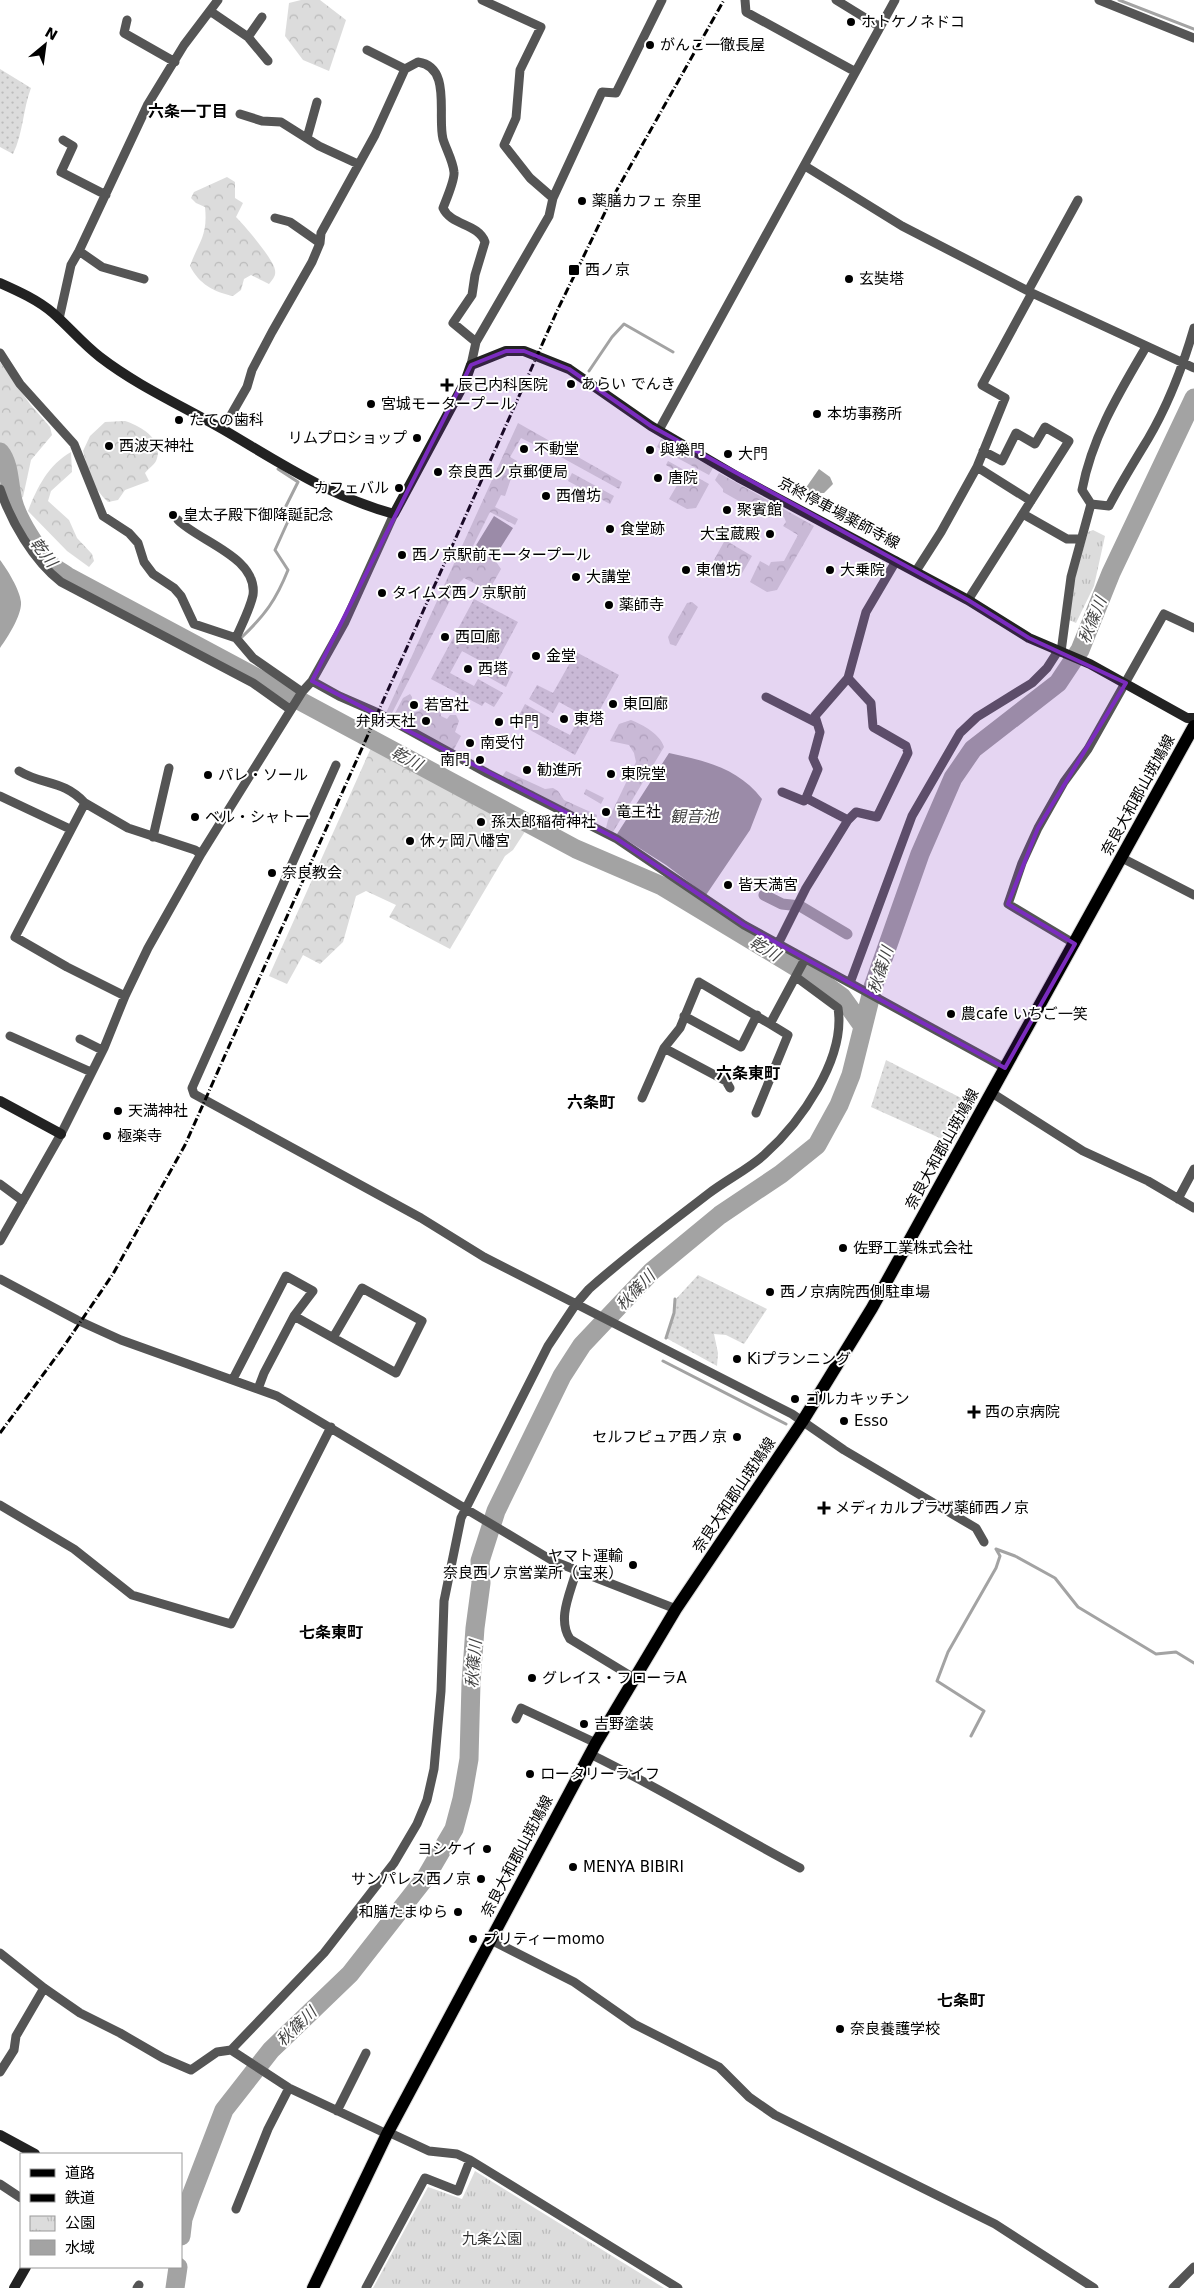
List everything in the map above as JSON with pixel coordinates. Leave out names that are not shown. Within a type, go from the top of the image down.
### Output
[{"type":"main road","points":[[0,283],[23,294],[59,319],[98,356],[150,390],[331,492],[365,506],[394,514],[465,382],[472,365]]},
{"type":"main road","name":"京終停車場薬師寺線","points":[[472,365],[506,351],[524,351],[569,368],[634,415],[801,512],[916,571],[968,600],[1029,638],[1090,664],[1187,718],[1194,718]]},
{"type":"main road","name":"奈良大和郡山斑鳩線","points":[[313,2288],[388,2133],[593,1749],[676,1609],[802,1422],[872,1308],[1194,726]]},
{"type":"main road","points":[[0,1101],[61,1134]]},
{"type":"main road","points":[[0,2134],[33,2153]]},
{"type":"main road","points":[[14,2288],[25,2268]]},
{"type":"street","points":[[59,319],[71,265],[148,104],[204,17],[218,0]]},
{"type":"street","points":[[482,0],[541,27],[520,70],[516,118],[504,145],[530,178],[553,198]]},
{"type":"street","points":[[472,365],[476,342],[549,216],[553,198],[602,92],[616,93],[662,0]]},
{"type":"street","points":[[745,0],[746,12],[854,71]]},
{"type":"street","points":[[836,0],[880,27]]},
{"type":"street","points":[[659,430],[805,166],[854,71],[895,0]]},
{"type":"street","points":[[1099,0],[1194,38]]},
{"type":"street","points":[[210,11],[248,37],[268,61]]},
{"type":"street","points":[[248,37],[262,17]]},
{"type":"street","points":[[127,20],[124,33],[175,62]]},
{"type":"street","points":[[367,50],[405,69]]},
{"type":"street","points":[[223,430],[248,387],[252,370],[320,243],[321,233],[375,135],[405,69],[418,62],[432,67],[437,73],[440,86],[443,137],[455,172],[443,208],[446,215],[477,230],[485,242],[475,275],[472,295],[453,323],[476,342]]},
{"type":"street","points":[[307,138],[317,102]]},
{"type":"street","points":[[240,114],[262,121],[281,122],[307,138],[358,164]]},
{"type":"street","points":[[63,140],[72,146],[61,172],[106,195]]},
{"type":"street","points":[[805,166],[902,226],[1030,292],[1187,365]]},
{"type":"street","points":[[916,571],[941,532],[977,467],[1005,398],[982,385],[1078,200]]},
{"type":"street","points":[[275,218],[290,222],[320,243]]},
{"type":"street","points":[[79,251],[102,267],[144,279]]},
{"type":"street","points":[[1091,504],[1109,506],[1187,365],[1194,328]]},
{"type":"street","points":[[1091,504],[1082,490],[1085,472],[1097,437],[1110,407],[1146,347]]},
{"type":"street","points":[[0,353],[20,384],[74,444],[103,516],[129,534],[138,543],[144,562],[154,574],[181,596],[194,624],[236,638],[253,658],[302,692]]},
{"type":"street","points":[[968,600],[1069,441],[1045,427],[1036,444],[1016,433],[1002,461],[983,451]]},
{"type":"street","points":[[977,467],[1031,501]]},
{"type":"street","points":[[0,489],[6,508],[33,551],[47,571],[61,582],[253,683],[291,710]]},
{"type":"street","points":[[850,983],[912,816],[960,733],[977,718],[1022,691],[1042,674],[1058,651],[1061,652],[1071,577],[1080,538],[1091,504]]},
{"type":"street","points":[[0,1241],[61,1134],[102,1050],[148,948],[201,854],[302,692],[312,681],[346,622],[394,514]]},
{"type":"street","points":[[1023,514],[1067,539],[1080,538]]},
{"type":"street","points":[[178,520],[194,533],[222,548],[250,576],[253,587],[252,596],[236,638]]},
{"type":"street","points":[[782,792],[804,801],[806,798],[818,769],[813,758],[820,732],[815,722],[815,716],[848,678],[866,612],[896,561]]},
{"type":"street","points":[[1075,944],[1008,904],[1022,863],[1038,828],[1064,782],[1088,749],[1164,614],[1194,628]]},
{"type":"street","points":[[778,944],[806,888],[848,820],[856,812],[877,817],[908,753],[906,746],[873,727],[871,703],[848,678]]},
{"type":"street","points":[[312,681],[339,696],[378,713],[487,773],[617,839],[744,925],[1005,1068]]},
{"type":"street","points":[[766,697],[815,722]]},
{"type":"street","points":[[336,765],[192,1088],[194,1094],[261,1132],[277,1138],[362,1185],[484,1257],[775,1405],[844,1450],[976,1528],[984,1542]]},
{"type":"street","points":[[153,837],[169,768]]},
{"type":"street","points":[[19,771],[31,778],[54,782],[65,787],[85,802],[128,828],[195,850],[201,854]]},
{"type":"street","points":[[0,796],[70,829]]},
{"type":"street","points":[[806,798],[848,820]]},
{"type":"street","points":[[85,802],[15,937],[67,967],[125,996]]},
{"type":"street","points":[[1122,858],[1194,895]]},
{"type":"street","points":[[770,1024],[805,959]]},
{"type":"street","points":[[234,2052],[324,1953],[394,1863],[417,1824],[427,1800],[434,1769],[441,1690],[444,1601],[453,1548],[461,1518],[470,1511],[548,1346],[577,1305],[605,1275],[717,1187],[764,1156],[803,1114],[829,1064],[841,1025],[838,1008],[796,977]]},
{"type":"street","points":[[642,1098],[664,1048],[680,1028],[699,982],[788,1035],[756,1113]]},
{"type":"street","points":[[684,1016],[741,1048],[757,1015]]},
{"type":"street","points":[[10,1036],[91,1072]]},
{"type":"street","points":[[80,1039],[102,1050]]},
{"type":"street","points":[[664,1048],[726,1081],[730,1088]]},
{"type":"street","points":[[992,1093],[1083,1151],[1148,1181],[1194,1208]]},
{"type":"street","points":[[1178,1199],[1194,1169]]},
{"type":"street","points":[[0,1184],[23,1201]]},
{"type":"street","points":[[233,1379],[286,1276],[314,1291],[294,1316],[264,1373],[258,1389]]},
{"type":"street","points":[[0,1279],[77,1320],[121,1340],[277,1396],[514,1539],[576,1572],[667,1604],[676,1609]]},
{"type":"street","points":[[294,1316],[334,1336],[396,1373],[422,1321],[362,1288],[334,1336]]},
{"type":"street","points":[[0,1505],[74,1550],[132,1595],[231,1624],[331,1427]]},
{"type":"street","points":[[576,1572],[563,1619],[564,1630],[570,1639],[634,1678]]},
{"type":"street","points":[[516,1719],[523,1699]]},
{"type":"street","points":[[521,1708],[721,1826],[800,1868]]},
{"type":"street","points":[[491,1940],[574,1982],[634,2024],[719,2067],[749,2096],[775,2114],[995,2224],[1094,2288]]},
{"type":"street","points":[[0,1953],[44,1988],[80,2013],[163,2058],[191,2070],[217,2052],[234,2052],[274,2080],[337,2111],[429,2151],[458,2154],[678,2288]]},
{"type":"street","points":[[0,2072],[14,2050],[16,2036],[44,1988]]},
{"type":"street","points":[[337,2111],[366,2053]]},
{"type":"street","points":[[236,2209],[268,2129],[289,2088]]},
{"type":"street","points":[[366,2288],[425,2178],[458,2191],[470,2160]]},
{"type":"street","points":[[0,2184],[20,2197]]},
{"type":"street","points":[[1169,2288],[1176,2285],[1194,2267]]},
{"type":"highlighted area","points":[[506,351],[524,351],[569,369],[651,426],[968,600],[1029,638],[1126,683],[1038,828],[1008,904],[1075,944],[1005,1068],[744,925],[617,839],[312,681],[471,365]]},
{"type":"green space","points":[[301,0],[320,0],[346,20],[329,71],[303,60],[285,36],[289,3]]},
{"type":"green space","points":[[0,69],[31,88],[19,138],[13,154],[0,147]]},
{"type":"green space","points":[[227,177],[235,182],[235,198],[243,203],[236,217],[265,251],[275,272],[269,284],[251,275],[244,279],[241,290],[233,296],[208,286],[198,278],[190,266],[204,232],[206,217],[205,207],[196,203],[191,198],[194,192]]},
{"type":"green space","points":[[0,362],[30,404],[50,427],[52,435],[31,460],[23,497],[18,500],[14,497],[5,454],[0,449]]},
{"type":"green space","points":[[125,421],[137,426],[150,435],[157,446],[158,453],[155,463],[145,473],[149,481],[125,490],[118,500],[108,502],[95,485],[83,451],[90,436],[105,422]]},
{"type":"green space","points":[[518,423],[622,482],[619,489],[539,445],[521,438],[510,457],[517,461],[505,496],[501,495],[495,507],[518,519],[515,525],[490,512],[472,548],[495,560],[501,569],[492,585],[483,588],[464,578],[459,583],[391,715],[386,713]]},
{"type":"green space","points":[[661,439],[713,468],[709,475],[657,447]]},
{"type":"green space","points":[[71,452],[72,472],[51,491],[48,501],[69,520],[77,538],[92,554],[94,561],[89,567],[67,551],[28,511],[44,478],[56,463]]},
{"type":"green space","points":[[668,461],[709,484],[696,508],[687,509],[669,499],[683,475],[666,465]]},
{"type":"green space","points":[[572,473],[614,496],[610,504],[568,481]]},
{"type":"green space","points":[[719,473],[814,526],[777,590],[767,592],[750,582],[760,561],[769,566],[771,562],[784,561],[798,535],[783,526],[786,522],[784,517],[774,512],[769,518],[723,492],[723,489],[715,480]]},
{"type":"green space","points":[[1093,530],[1105,536],[1094,586],[1076,623],[1069,620],[1075,577],[1088,532]]},
{"type":"green space","points":[[725,540],[752,556],[741,575],[714,560]]},
{"type":"green space","points":[[474,599],[518,622],[496,663],[513,672],[506,687],[481,673],[486,664],[462,651],[450,673],[474,686],[478,679],[503,693],[494,707],[485,702],[482,706],[431,679]]},
{"type":"green space","points":[[692,602],[698,607],[676,646],[670,644],[668,637],[687,603]]},
{"type":"green space","points":[[576,652],[619,675],[575,755],[523,726],[525,724],[517,719],[525,704],[550,718],[547,723],[570,735],[581,714],[559,702],[553,713],[529,699],[537,685],[553,693]]},
{"type":"green space","points":[[410,694],[412,697],[411,709],[414,712],[419,711],[423,707],[439,706],[441,716],[447,719],[450,715],[456,715],[459,721],[455,732],[461,736],[453,751],[393,717],[403,698]]},
{"type":"green space","points":[[631,720],[646,727],[655,734],[664,747],[613,832],[606,828],[608,820],[636,762],[634,753],[629,745],[610,741],[619,724]]},
{"type":"green space","points":[[371,748],[526,830],[513,850],[505,856],[450,949],[389,917],[396,905],[366,891],[356,896],[343,942],[320,964],[303,955],[287,984],[269,976]]},
{"type":"green space","points":[[506,771],[545,789],[553,788],[558,791],[564,800],[597,815],[596,823],[501,778]]},
{"type":"green space","points":[[586,789],[604,798],[601,804],[584,794]]},
{"type":"green space","points":[[886,1060],[975,1105],[953,1144],[871,1107]]},
{"type":"green space","points":[[698,1275],[767,1309],[744,1344],[726,1335],[714,1334],[718,1353],[717,1366],[666,1338],[674,1313],[675,1300]]},
{"type":"green space","name":"九条公園","points":[[475,2171],[664,2288],[373,2288],[428,2187],[462,2199]]},
{"type":"water","points":[[819,469],[830,477],[833,484],[824,493],[811,493],[805,489]]},
{"type":"water","points":[[494,516],[513,528],[494,558],[475,547]]},
{"type":"water","points":[[0,560],[16,586],[21,607],[17,619],[0,648]]},
{"type":"water","name":"観音池","points":[[669,753],[720,767],[743,780],[762,799],[750,830],[706,895],[666,865],[617,834]]},
{"type":"waterway","points":[[1119,0],[1194,29]]},
{"type":"waterway","points":[[589,371],[612,337],[624,324],[673,352]]},
{"type":"waterway","name":"秋篠川","points":[[182,2228],[191,2196],[224,2110],[271,2050],[350,1974],[426,1877],[454,1829],[462,1799],[469,1759],[471,1683],[481,1583],[480,1561],[496,1511],[562,1376],[582,1345],[652,1271],[720,1215],[781,1174],[817,1145],[839,1105],[851,1075],[873,987],[920,854],[953,778],[973,749],[1058,683],[1080,650],[1111,573],[1194,398]]},
{"type":"waterway","name":"乾川","points":[[0,452],[6,463],[15,508],[34,544],[54,568],[576,849],[662,886],[824,984],[842,997],[862,1025]]},
{"type":"waterway","points":[[242,637],[269,606],[288,570],[275,550],[289,519],[286,506],[298,482],[278,469]]},
{"type":"waterway","points":[[764,895],[782,904],[800,906],[847,934]]},
{"type":"waterway","points":[[666,1338],[674,1313],[675,1299]]},
{"type":"waterway","points":[[663,1361],[786,1424]]},
{"type":"waterway","points":[[996,1549],[1015,1556],[1055,1578],[1078,1607],[1156,1654],[1176,1652],[1194,1663]]},
{"type":"waterway","points":[[971,1736],[984,1711],[937,1681],[948,1652],[996,1568],[1000,1556],[996,1549]]},
{"type":"waterway","name":"秋篠川","points":[[175,2288],[178,2268]]},
{"type":"railway","points":[[0,1433],[62,1349],[113,1274],[185,1145],[557,311],[610,202],[724,0]]},
{"type":"place","name":"ホトケノネドコ","points":[[851,22]]},
{"type":"place","name":"がんこ一徹長屋","points":[[650,45]]},
{"type":"place","name":"薬膳カフェ 奈里","points":[[582,201]]},
{"type":"place","name":"西ノ京","points":[[574,270]]},
{"type":"place","name":"玄奘塔","points":[[849,279]]},
{"type":"place","name":"あらい でんき","points":[[571,384]]},
{"type":"place","name":"辰己内科医院","points":[[447,385]]},
{"type":"place","name":"宮城モータープール","points":[[371,404]]},
{"type":"place","name":"本坊事務所","points":[[817,414]]},
{"type":"place","name":"たての歯科","points":[[179,420]]},
{"type":"place","name":"リムプロショップ","points":[[417,438]]},
{"type":"place","name":"西波天神社","points":[[109,446]]},
{"type":"place","name":"不動堂","points":[[524,449]]},
{"type":"place","name":"與樂門","points":[[650,450]]},
{"type":"place","name":"大門","points":[[728,454]]},
{"type":"place","name":"奈良西ノ京郵便局","points":[[438,472]]},
{"type":"place","name":"唐院","points":[[658,478]]},
{"type":"place","name":"カフェバル","points":[[399,488]]},
{"type":"place","name":"西僧坊","points":[[546,496]]},
{"type":"place","name":"聚賓館","points":[[727,510]]},
{"type":"place","name":"皇太子殿下御降誕記念","points":[[173,515]]},
{"type":"place","name":"食堂跡","points":[[610,529]]},
{"type":"place","name":"大宝蔵殿","points":[[770,534]]},
{"type":"place","name":"西ノ京駅前モータープール","points":[[402,555]]},
{"type":"place","name":"東僧坊","points":[[686,570]]},
{"type":"place","name":"大乗院","points":[[830,570]]},
{"type":"place","name":"大講堂","points":[[576,577]]},
{"type":"place","name":"タイムズ西ノ京駅前","points":[[382,593]]},
{"type":"place","name":"薬師寺","points":[[609,605]]},
{"type":"place","name":"西回廊","points":[[445,637]]},
{"type":"place","name":"金堂","points":[[536,656]]},
{"type":"place","name":"西塔","points":[[468,669]]},
{"type":"place","name":"東回廊","points":[[613,704]]},
{"type":"place","name":"若宮社","points":[[414,705]]},
{"type":"place","name":"東塔","points":[[564,719]]},
{"type":"place","name":"弁財天社","points":[[426,721]]},
{"type":"place","name":"中門","points":[[499,722]]},
{"type":"place","name":"南受付","points":[[470,743]]},
{"type":"place","name":"南門","points":[[480,760]]},
{"type":"place","name":"勧進所","points":[[527,770]]},
{"type":"place","name":"東院堂","points":[[611,774]]},
{"type":"place","name":"パレ・ソール","points":[[208,775]]},
{"type":"place","name":"竜王社","points":[[606,812]]},
{"type":"place","name":"ベル・シャトー","points":[[195,817]]},
{"type":"place","name":"孫太郎稲荷神社","points":[[481,822]]},
{"type":"place","name":"休ヶ岡八幡宮","points":[[410,841]]},
{"type":"place","name":"奈良教会","points":[[272,873]]},
{"type":"place","name":"皆天満宮","points":[[728,885]]},
{"type":"place","name":"農cafe いちご一笑","points":[[951,1014]]},
{"type":"place","name":"天満神社","points":[[118,1111]]},
{"type":"place","name":"極楽寺","points":[[107,1136]]},
{"type":"place","name":"佐野工業株式会社","points":[[843,1248]]},
{"type":"place","name":"西ノ京病院西側駐車場","points":[[770,1292]]},
{"type":"place","name":"Kiプランニング","points":[[737,1359]]},
{"type":"place","name":"ゴルカキッチン","points":[[795,1399]]},
{"type":"place","name":"西の京病院","points":[[974,1412]]},
{"type":"place","name":"Esso","points":[[844,1421]]},
{"type":"place","name":"セルフピュア西ノ京","points":[[737,1437]]},
{"type":"place","name":"メディカルプラザ薬師西ノ京","points":[[824,1508]]},
{"type":"place","name":"ヤマト運輸 奈良西ノ京営業所（宝来）","points":[[633,1565]]},
{"type":"place","name":"グレイス・フローラA","points":[[532,1678]]},
{"type":"place","name":"吉野塗装","points":[[584,1724]]},
{"type":"place","name":"ロータリーライフ","points":[[530,1774]]},
{"type":"place","name":"ヨシケイ","points":[[487,1849]]},
{"type":"place","name":"MENYA BIBIRI","points":[[573,1867]]},
{"type":"place","name":"サンパレス西ノ京","points":[[481,1879]]},
{"type":"place","name":"和膳たまゆら","points":[[458,1912]]},
{"type":"place","name":"プリティーmomo","points":[[473,1939]]},
{"type":"place","name":"奈良養護学校","points":[[840,2029]]},
{"type":"district","name":"六条一丁目","points":[[188,111]]},
{"type":"district","name":"六条東町","points":[[748,1073]]},
{"type":"district","name":"六条町","points":[[591,1102]]},
{"type":"district","name":"七条東町","points":[[331,1632]]},
{"type":"district","name":"七条町","points":[[961,2000]]}]
